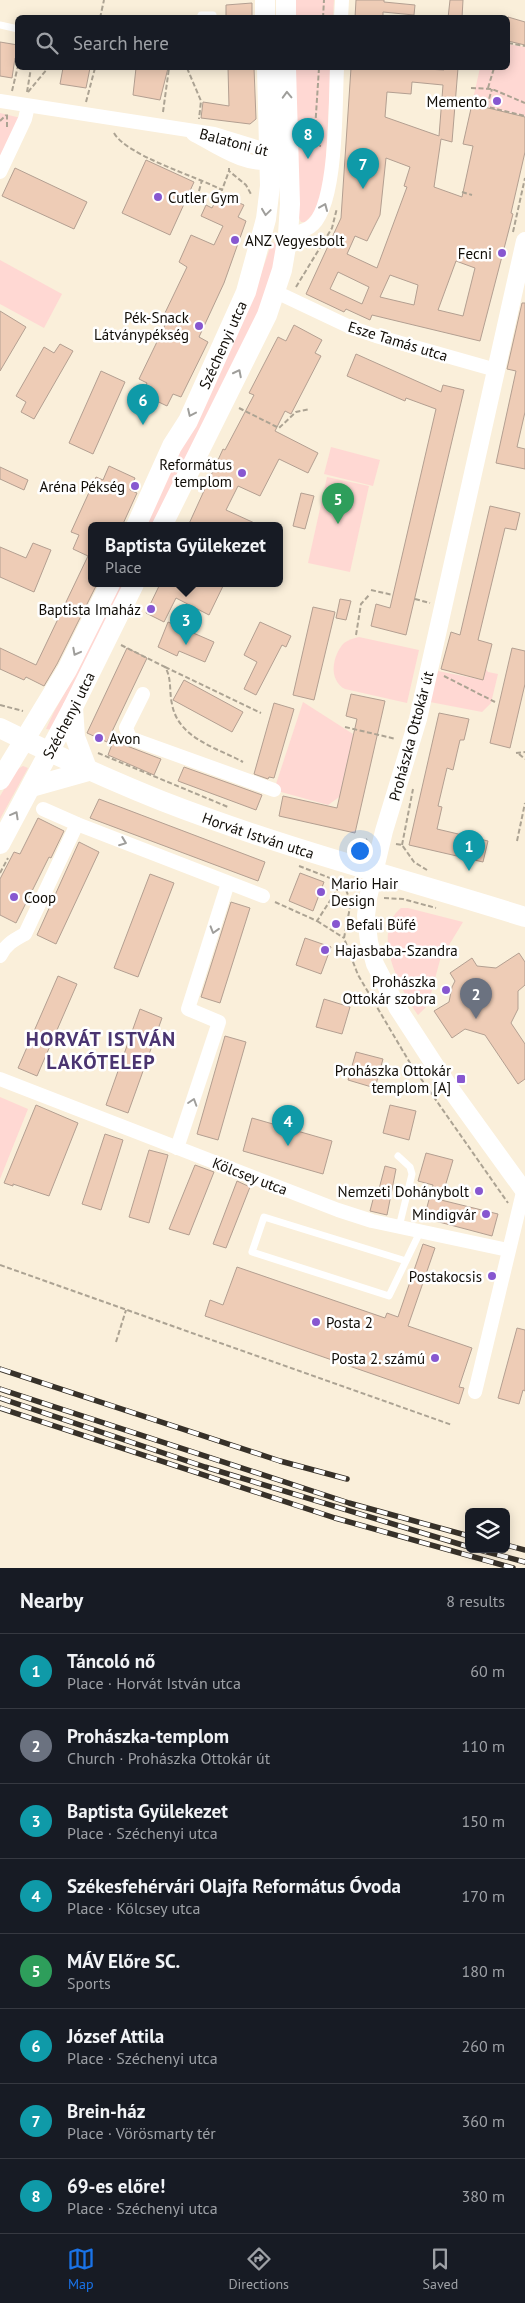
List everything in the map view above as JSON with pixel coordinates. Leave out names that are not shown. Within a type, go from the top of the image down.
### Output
[{"type":"main road","points":[[265,0],[265,15]]},
{"type":"main road","points":[[286,0],[286,15]]},
{"type":"main road","name":"Széchenyi utca","points":[[138,522],[172,446],[188,420],[246,292],[266,219],[270,186],[267,70]]},
{"type":"main road","name":"Széchenyi utca","points":[[164,522],[267,315],[282,270],[288,235],[289,158],[286,70]]},
{"type":"main road","name":"Széchenyi utca","points":[[0,780],[66,670],[108,587]]},
{"type":"main road","name":"Széchenyi utca","points":[[0,844],[73,707],[133,587]]},
{"type":"main road","points":[[31,787],[88,771],[75,736],[73,707]]},
{"type":"main road","name":"Horvát István utca","points":[[0,728],[88,771],[163,801],[244,830],[525,917]]},
{"type":"street","points":[[341,15],[342,0]]},
{"type":"street","points":[[288,235],[310,227],[320,216],[328,200],[338,70]]},
{"type":"street","points":[[0,172],[25,119],[28,100]]},
{"type":"street","name":"Balatoni út","points":[[0,101],[28,100],[186,131],[214,134],[269,157],[289,158]]},
{"type":"street","name":"Prohászka Ottokár út","points":[[525,241],[520,285],[496,370],[418,719],[374,840],[374,871],[366,916],[369,942],[375,964],[384,983],[439,1072],[525,1189]]},
{"type":"street","name":"Esze Tamás utca","points":[[276,292],[350,327],[496,370]]},
{"type":"street","points":[[143,694],[126,728],[130,738],[274,790]]},
{"type":"street","points":[[44,809],[263,896]]},
{"type":"street","points":[[0,956],[4,948],[12,940],[26,934],[78,824]]},
{"type":"street","points":[[177,1148],[219,1022],[188,1010],[228,883]]},
{"type":"street","name":"Kölcsey utca","points":[[0,1079],[338,1210],[420,1232],[508,1250]]},
{"type":"street","points":[[475,1392],[508,1250],[525,1189]]},
{"type":"lane","points":[[201,15],[213,15]]},
{"type":"lane","points":[[0,25],[15,28]]},
{"type":"lane","points":[[398,1156],[410,1167],[412,1174],[399,1227]]},
{"type":"lane","points":[[406,1261],[264,1217],[252,1252],[389,1296],[406,1261],[420,1232]]},
{"type":"path","points":[[101,15],[104,0]]},
{"type":"path","points":[[323,15],[324,0]]},
{"type":"path","points":[[510,44],[525,46]]},
{"type":"path","points":[[12,91],[17,70]]},
{"type":"path","points":[[28,100],[31,70]]},
{"type":"path","points":[[28,100],[47,70]]},
{"type":"path","points":[[86,102],[94,70]]},
{"type":"path","points":[[162,114],[169,70]]},
{"type":"path","points":[[188,70],[201,101],[199,121]]},
{"type":"path","points":[[319,70],[314,146],[333,148]]},
{"type":"path","points":[[488,88],[493,70]]},
{"type":"path","points":[[471,88],[492,89],[525,103]]},
{"type":"path","points":[[487,107],[492,89]]},
{"type":"path","points":[[468,102],[525,116]]},
{"type":"path","points":[[0,121],[7,114]]},
{"type":"path","points":[[114,133],[118,141],[134,151],[222,190],[230,171],[229,165]]},
{"type":"path","points":[[230,171],[246,185],[253,199]]},
{"type":"path","points":[[199,191],[202,180]]},
{"type":"path","points":[[462,192],[472,195]]},
{"type":"path","points":[[225,399],[279,428],[296,412],[310,409]]},
{"type":"path","points":[[371,590],[393,595]]},
{"type":"path","points":[[356,635],[361,604],[370,594]]},
{"type":"path","points":[[415,600],[433,604]]},
{"type":"path","points":[[121,645],[261,713]]},
{"type":"path","points":[[166,666],[176,721],[186,733],[243,762]]},
{"type":"path","points":[[437,673],[495,702]]},
{"type":"path","points":[[345,727],[399,740]]},
{"type":"path","points":[[95,751],[230,808]]},
{"type":"path","points":[[525,752],[518,753],[525,759]]},
{"type":"path","points":[[517,841],[525,803]]},
{"type":"path","points":[[353,849],[374,840],[402,845],[414,862],[431,872]]},
{"type":"path","points":[[317,921],[343,883],[368,898],[403,899],[441,909]]},
{"type":"path","points":[[263,896],[317,921],[344,938]]},
{"type":"path","points":[[0,1265],[452,1425]]},
{"type":"path","points":[[116,1342],[126,1310]]},
{"type":"shaded area","points":[[292,0],[334,0],[333,15],[292,15]]},
{"type":"shaded area","points":[[510,44],[525,47],[525,116],[472,103],[480,70],[510,70]]},
{"type":"shaded area","points":[[294,70],[331,70],[325,176],[319,208],[305,222],[301,222],[299,218]]},
{"type":"shaded area","points":[[0,113],[25,119],[0,172]]},
{"type":"shaded area","points":[[272,242],[277,244],[272,276],[262,305],[155,522],[146,522],[251,303]]},
{"type":"shaded area","points":[[0,260],[62,294],[44,328],[0,304]]},
{"type":"shaded area","points":[[331,447],[380,460],[373,486],[324,474]]},
{"type":"shaded area","points":[[327,477],[369,486],[350,572],[308,563]]},
{"type":"shaded area","points":[[117,587],[124,587],[53,730],[46,729],[82,662]]},
{"type":"shaded area","points":[[359,637],[419,650],[407,703],[345,689],[336,680],[334,667],[340,648],[344,643]]},
{"type":"shaded area","points":[[486,669],[488,672],[498,674],[491,703],[482,712],[430,702],[438,671],[483,680]]},
{"type":"shaded area","points":[[303,702],[353,734],[354,741],[342,795],[328,805],[274,790]]},
{"type":"shaded area","points":[[23,766],[28,768],[0,819],[0,796],[16,770]]},
{"type":"shaded area","points":[[401,908],[408,908],[463,922],[440,960],[428,1005],[418,1015],[397,977],[388,946],[388,932],[392,919]]},
{"type":"shaded area","points":[[0,1097],[28,1109],[0,1179]]},
{"type":"building","points":[[356,0],[384,0],[384,2],[415,5],[414,15],[383,12],[383,15],[355,15]]},
{"type":"building","points":[[450,0],[463,0],[462,15],[448,15]]},
{"type":"building","points":[[252,3],[252,15],[226,15],[226,5]]},
{"type":"building","points":[[510,18],[525,22],[525,45],[510,41]]},
{"type":"building","points":[[0,42],[15,44],[12,78],[0,76]]},
{"type":"building","points":[[63,70],[90,70],[86,88],[60,84]]},
{"type":"building","points":[[136,70],[168,70],[160,100],[133,95]]},
{"type":"building","points":[[228,70],[254,70],[256,119],[250,124],[201,118],[203,102],[229,106]]},
{"type":"building","points":[[351,70],[458,70],[452,142],[441,139],[434,187],[462,197],[473,146],[463,144],[472,104],[525,117],[525,152],[511,213],[513,214],[480,341],[372,315],[370,320],[346,309],[344,312],[306,294],[341,218]],"holes":[[[412,82],[443,85],[439,136],[385,117],[387,92],[411,94]],[[386,158],[410,167],[404,186],[407,187],[377,268],[347,254],[355,236],[367,241],[380,215]],[[456,261],[475,268],[463,316],[438,310]],[[338,272],[369,287],[362,304],[330,289]],[[390,275],[418,285],[414,305],[380,297]]]},
{"type":"building","name":"Cutler Gym","points":[[146,160],[194,182],[170,235],[122,213]]},
{"type":"building","points":[[15,168],[87,202],[74,229],[2,196]]},
{"type":"building","points":[[219,194],[244,205],[238,217],[246,221],[224,283],[199,337],[208,342],[181,397],[173,394],[167,406],[142,394],[147,383],[139,379],[169,317],[164,315],[187,267],[179,262],[191,235],[214,245],[223,226],[201,216],[206,205],[212,208]]},
{"type":"building","points":[[522,303],[525,303],[525,412],[517,447],[525,449],[525,469],[496,463],[516,371],[507,369]]},
{"type":"building","points":[[0,311],[26,327],[0,371]]},
{"type":"building","points":[[294,325],[322,340],[315,353],[321,356],[291,414],[285,411],[275,431],[318,453],[308,473],[279,459],[260,496],[238,486],[226,510],[252,522],[190,522],[223,449],[225,450],[254,395],[249,393],[278,337],[286,341]]},
{"type":"building","points":[[60,344],[73,351],[34,419],[21,412],[26,402],[16,396],[44,347],[54,353]]},
{"type":"building","points":[[356,354],[441,392],[443,385],[464,390],[406,635],[371,626],[376,604],[390,608],[436,409],[406,398],[405,401],[347,376]]},
{"type":"building","points":[[101,371],[125,382],[93,454],[69,443]]},
{"type":"building","points":[[109,466],[135,478],[130,490],[137,493],[124,522],[88,522],[88,556],[73,549],[79,535],[71,532],[96,477],[103,480]]},
{"type":"building","points":[[0,467],[28,480],[24,490],[0,479]]},
{"type":"building","points":[[301,493],[314,496],[305,529],[293,526]]},
{"type":"building","points":[[490,506],[520,513],[516,530],[505,528],[478,640],[492,644],[483,680],[441,669],[451,632],[460,635]]},
{"type":"building","points":[[33,543],[51,550],[34,592],[0,577],[0,547],[26,558]]},
{"type":"building","points":[[88,556],[88,587],[96,587],[44,686],[26,677],[24,680],[0,669],[0,648],[36,665]]},
{"type":"building","points":[[159,587],[223,587],[209,615],[176,598],[164,622],[146,613]]},
{"type":"building","points":[[340,599],[351,601],[346,620],[336,618]]},
{"type":"building","points":[[313,607],[335,612],[314,700],[293,695]]},
{"type":"building","points":[[168,622],[214,642],[205,662],[179,651],[177,656],[158,647]]},
{"type":"building","points":[[260,622],[291,636],[286,647],[282,645],[256,695],[244,689],[257,662],[244,655]]},
{"type":"building","points":[[127,648],[147,658],[107,742],[87,733]]},
{"type":"building","points":[[512,648],[525,651],[525,684],[510,748],[490,743]]},
{"type":"building","points":[[184,680],[243,712],[232,732],[173,700]]},
{"type":"building","points":[[351,694],[385,701],[355,833],[279,816],[283,796],[337,808],[357,719],[346,716]]},
{"type":"building","points":[[274,703],[294,709],[274,778],[269,777],[268,779],[254,774]]},
{"type":"building","points":[[439,713],[469,719],[464,740],[460,740],[453,770],[447,768],[438,806],[442,807],[437,829],[488,841],[483,862],[409,845]]},
{"type":"building","points":[[114,739],[161,759],[154,775],[108,755]]},
{"type":"building","points":[[184,767],[262,795],[256,810],[178,781]]},
{"type":"building","points":[[99,799],[265,862],[258,881],[90,818]]},
{"type":"building","name":"Coop","points":[[38,818],[64,831],[16,923],[0,915],[0,879],[14,852],[20,854]]},
{"type":"building","points":[[79,842],[99,852],[56,944],[37,935]]},
{"type":"building","points":[[300,873],[324,882],[313,911],[289,901]]},
{"type":"building","points":[[150,874],[174,883],[138,977],[114,968]]},
{"type":"building","points":[[231,902],[250,908],[220,1003],[201,997]]},
{"type":"building","points":[[305,938],[331,947],[321,974],[296,965]]},
{"type":"building","points":[[519,953],[525,962],[525,985],[518,991],[518,1009],[511,1023],[525,1044],[525,1079],[518,1084],[485,1035],[465,1029],[452,1038],[434,1011],[449,1002],[455,981],[450,973],[472,958],[477,966],[496,968]]},
{"type":"building","points":[[58,976],[77,984],[37,1076],[18,1068]]},
{"type":"building","points":[[324,999],[350,1007],[342,1034],[316,1027]]},
{"type":"building","points":[[140,1009],[162,1018],[128,1113],[106,1105]]},
{"type":"building","points":[[225,1036],[246,1042],[218,1140],[197,1134]]},
{"type":"building","points":[[356,1052],[383,1059],[375,1088],[348,1080]]},
{"type":"building","points":[[36,1105],[78,1123],[49,1196],[13,1184],[13,1186],[4,1183]]},
{"type":"building","points":[[390,1105],[416,1111],[409,1140],[383,1133]]},
{"type":"building","points":[[252,1118],[332,1141],[323,1174],[243,1151]]},
{"type":"building","points":[[105,1134],[123,1140],[101,1210],[82,1204]]},
{"type":"building","points":[[149,1150],[168,1155],[149,1223],[129,1217]]},
{"type":"building","points":[[426,1153],[453,1160],[441,1200],[498,1214],[492,1236],[424,1218],[433,1185],[418,1181]]},
{"type":"building","points":[[195,1165],[214,1172],[189,1235],[169,1229]]},
{"type":"building","points":[[385,1166],[396,1169],[387,1215],[370,1211],[376,1188],[379,1189]]},
{"type":"building","points":[[237,1181],[250,1187],[226,1248],[213,1244]]},
{"type":"building","name":"Posta 2","points":[[423,1244],[435,1248],[408,1326],[472,1348],[459,1387],[464,1388],[459,1404],[205,1316],[210,1300],[223,1305],[237,1267],[385,1318],[387,1313],[398,1317]]},
{"type":"building","points":[[517,1328],[525,1330],[525,1391],[523,1390],[519,1404],[498,1398]]},
{"type":"railway","points":[[0,1369],[280,1461],[347,1479]]},
{"type":"railway","points":[[0,1389],[349,1503],[465,1535]]},
{"type":"railway","points":[[0,1398],[205,1467],[465,1546]]},
{"type":"railway","points":[[0,1408],[335,1518],[513,1568]]},
{"type":"railway","points":[[510,1546],[525,1550]]},
{"type":"railway","points":[[491,1553],[525,1562]]},
{"type":"place","name":"Memento","points":[[497,101]]},
{"type":"place","name":"69-es előre!","points":[[308,159]]},
{"type":"place","name":"Brein-ház","points":[[363,189]]},
{"type":"place","name":"Cutler Gym","points":[[158,197]]},
{"type":"place","name":"ANZ Vegyesbolt","points":[[235,240]]},
{"type":"place","name":"Fecni","points":[[502,253]]},
{"type":"place","name":"Pék-Snack Látványpékség","points":[[199,326]]},
{"type":"place","name":"József Attila","points":[[143,425]]},
{"type":"place","name":"Református templom","points":[[242,473]]},
{"type":"place","name":"Aréna Pékség","points":[[135,486]]},
{"type":"place","name":"MÁV Előre SC.","points":[[338,524]]},
{"type":"place","name":"Baptista Imaház","points":[[151,609]]},
{"type":"place","name":"Baptista Gyülekezet","points":[[186,645]]},
{"type":"place","name":"Avon","points":[[99,738]]},
{"type":"place","name":"Táncoló nő","points":[[469,871]]},
{"type":"place","name":"Mario Hair Design","points":[[321,892]]},
{"type":"place","name":"Coop","points":[[14,897]]},
{"type":"place","name":"Befali Büfé","points":[[336,924]]},
{"type":"place","name":"Hajasbaba-Szandra","points":[[325,950]]},
{"type":"place","name":"Prohászka Ottokár szobra","points":[[446,990]]},
{"type":"place","name":"Prohászka-templom","points":[[476,1019]]},
{"type":"place","name":"Prohászka Ottokár templom [A]","points":[[461,1079]]},
{"type":"place","name":"Székesfehérvári Olajfa Református Óvoda","points":[[288,1146]]},
{"type":"place","name":"Nemzeti Dohánybolt","points":[[479,1191]]},
{"type":"place","name":"Mindigvár","points":[[486,1214]]},
{"type":"place","name":"Postakocsis","points":[[492,1276]]},
{"type":"place","name":"Posta 2","points":[[316,1322]]},
{"type":"place","name":"Posta 2. számú","points":[[435,1358]]},
{"type":"district","name":"HORVÁT ISTVÁN LAKÓTELEP","points":[[101,1050]]}]
